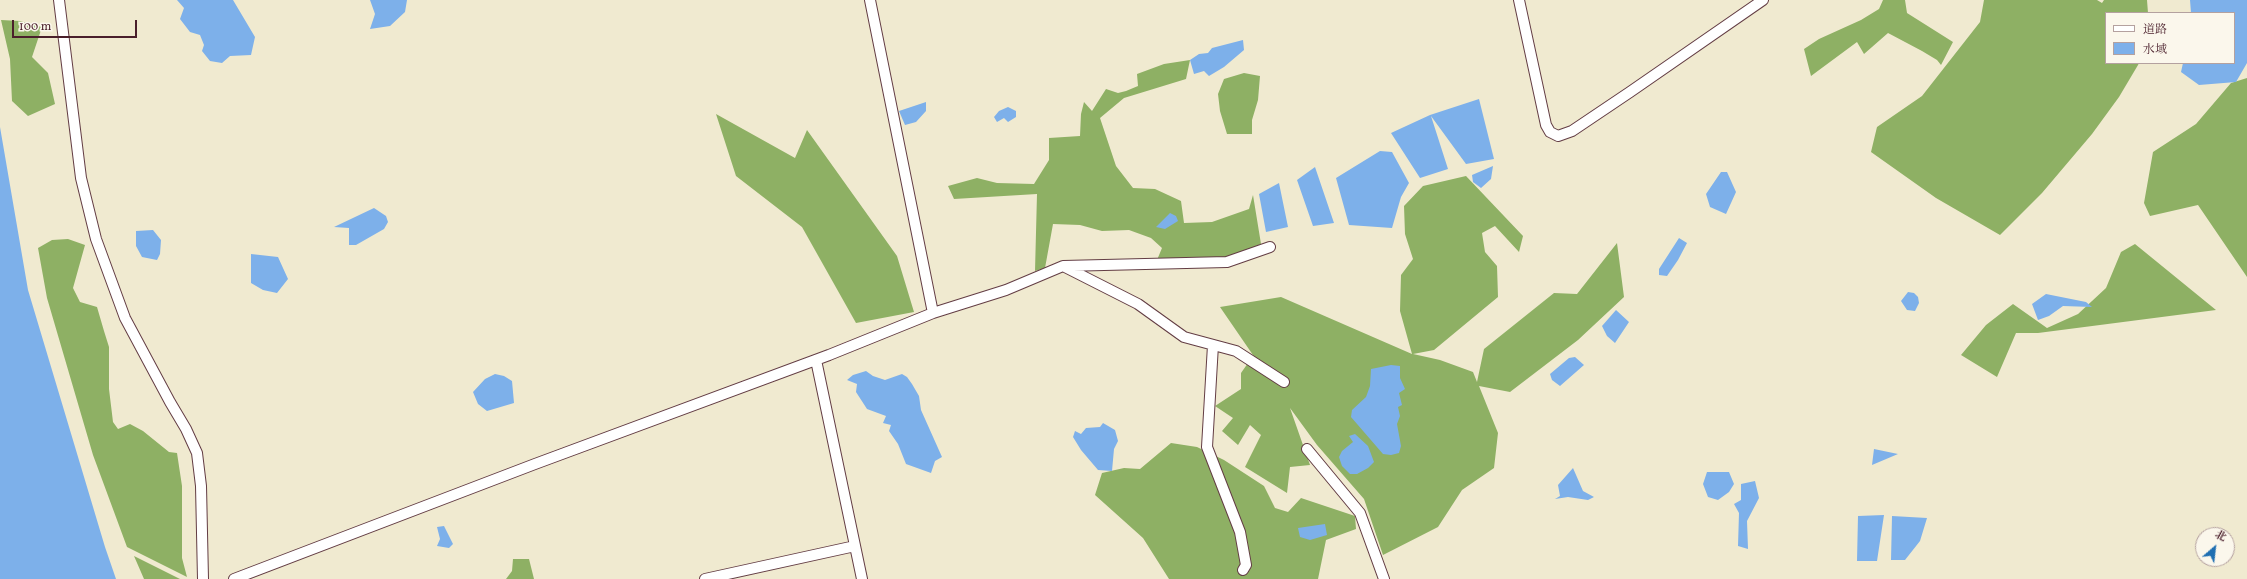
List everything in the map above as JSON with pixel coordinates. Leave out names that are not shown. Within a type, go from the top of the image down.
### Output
[{"type":"street","points":[[59,0],[81,178],[96,239],[125,318],[186,429],[197,453],[201,486],[203,579]]},
{"type":"street","points":[[870,0],[933,313]]},
{"type":"street","points":[[1519,0],[1542,113],[1550,132],[1558,136],[1572,131],[1763,0]]},
{"type":"street","points":[[234,579],[535,464],[816,360],[933,313],[1006,290],[1063,266],[1227,262],[1270,247]]},
{"type":"street","points":[[1063,266],[1138,304],[1184,337],[1236,351],[1284,382]]},
{"type":"street","points":[[1213,345],[1207,447],[1240,532],[1246,565],[1243,570]]},
{"type":"street","points":[[816,360],[862,579]]},
{"type":"street","points":[[1308,449],[1360,513],[1384,579]]},
{"type":"street","points":[[705,579],[855,546]]},
{"type":"street","points":[[203,549],[209,579]]},
{"type":"green space","points":[[1883,0],[1905,0],[1907,13],[1953,42],[1941,65],[1937,60],[1888,33],[1864,54],[1857,42],[1811,76],[1804,49],[1819,39],[1861,20],[1879,9]]},
{"type":"green space","points":[[1984,0],[2097,0],[2102,3],[2104,0],[2147,0],[2148,12],[2105,12],[2105,64],[2138,64],[2119,97],[2092,134],[2042,193],[2000,235],[1936,198],[1871,152],[1877,127],[1922,96],[1980,22]]},
{"type":"green space","points":[[1,20],[20,21],[42,27],[32,57],[48,73],[55,104],[28,116],[12,101],[10,59]]},
{"type":"green space","points":[[1190,60],[1186,79],[1124,98],[1100,118],[1116,166],[1133,188],[1155,189],[1181,201],[1184,223],[1212,222],[1249,209],[1253,195],[1261,244],[1220,262],[1157,260],[1162,248],[1151,238],[1129,230],[1102,231],[1080,225],[1053,224],[1045,268],[1035,271],[1037,194],[954,199],[948,186],[977,178],[997,183],[1034,184],[1049,160],[1049,138],[1080,136],[1081,114],[1084,102],[1092,111],[1106,89],[1118,93],[1126,91],[1138,86],[1137,74],[1164,64]]},
{"type":"green space","points":[[1244,73],[1260,76],[1258,100],[1252,120],[1252,134],[1227,134],[1220,111],[1218,94],[1224,79]]},
{"type":"green space","points":[[2247,78],[2247,277],[2198,205],[2150,216],[2144,203],[2153,152],[2196,124],[2231,83]]},
{"type":"green space","points":[[716,114],[795,158],[807,130],[897,256],[914,312],[856,323],[802,227],[736,176]]},
{"type":"green space","points":[[1466,176],[1523,236],[1519,252],[1495,226],[1482,233],[1485,252],[1497,266],[1498,297],[1434,350],[1413,354],[1440,360],[1473,372],[1477,382],[1484,349],[1554,293],[1577,294],[1617,243],[1624,297],[1578,340],[1510,392],[1479,386],[1498,433],[1494,468],[1462,490],[1438,527],[1383,555],[1364,499],[1317,445],[1290,408],[1310,465],[1290,467],[1287,493],[1245,467],[1261,435],[1250,425],[1238,445],[1222,431],[1233,418],[1215,406],[1241,389],[1241,373],[1248,363],[1266,374],[1220,307],[1281,297],[1412,354],[1400,311],[1401,275],[1413,259],[1405,234],[1404,206],[1423,186]]},
{"type":"green space","points":[[68,239],[85,245],[73,288],[80,302],[97,307],[109,347],[109,389],[113,422],[118,429],[130,424],[143,431],[169,452],[177,453],[182,486],[182,558],[187,577],[127,547],[93,455],[47,298],[38,248],[52,240]]},
{"type":"green space","points":[[2135,244],[2216,310],[2038,333],[2016,333],[1997,377],[1961,355],[1986,325],[2013,304],[2047,328],[2078,314],[2106,288],[2121,252]]},
{"type":"green space","points":[[1171,443],[1197,447],[1224,460],[1264,486],[1275,508],[1288,512],[1301,498],[1355,516],[1356,529],[1326,540],[1318,579],[1169,579],[1143,538],[1095,495],[1102,473],[1124,468],[1140,469]]},
{"type":"green space","points":[[134,556],[180,579],[144,579]]},
{"type":"green space","points":[[513,559],[529,559],[534,579],[506,579],[512,571]]},
{"type":"water","points":[[177,0],[233,0],[255,37],[251,55],[230,56],[222,63],[210,61],[202,51],[204,45],[200,35],[190,32],[180,19],[184,8]]},
{"type":"water","points":[[370,0],[407,0],[405,12],[390,26],[370,29],[375,14]]},
{"type":"water","points":[[2190,0],[2247,0],[2247,63],[2236,82],[2199,85],[2181,72],[2183,64],[2235,64],[2235,12],[2191,12]]},
{"type":"water","points":[[1243,40],[1244,50],[1224,67],[1209,76],[1204,71],[1194,74],[1190,60],[1199,54],[1208,53],[1212,48]]},
{"type":"water","points":[[1479,99],[1494,159],[1466,164],[1431,116],[1448,169],[1420,178],[1391,133],[1430,115]]},
{"type":"water","points":[[926,102],[926,111],[916,122],[905,125],[899,111]]},
{"type":"water","points":[[1008,107],[1016,111],[1016,117],[1008,122],[1004,118],[997,122],[994,117],[999,111]]},
{"type":"water","points":[[0,127],[28,290],[105,547],[116,579],[0,579]]},
{"type":"water","points":[[1380,151],[1392,152],[1409,183],[1401,197],[1392,228],[1349,225],[1336,178]]},
{"type":"water","points":[[1493,166],[1491,179],[1481,188],[1473,182],[1472,175]]},
{"type":"water","points":[[1315,167],[1334,223],[1313,226],[1297,180]]},
{"type":"water","points":[[1721,172],[1727,172],[1736,192],[1726,214],[1710,207],[1706,194]]},
{"type":"water","points":[[1279,183],[1288,227],[1266,232],[1259,194]]},
{"type":"water","points":[[374,208],[386,216],[388,222],[384,229],[356,245],[349,245],[349,228],[334,227]]},
{"type":"water","points":[[1170,213],[1176,216],[1178,221],[1165,229],[1156,227]]},
{"type":"water","points":[[153,230],[161,240],[160,254],[157,260],[142,257],[136,246],[136,231]]},
{"type":"water","points":[[1679,238],[1687,243],[1678,260],[1667,276],[1659,275],[1659,269]]},
{"type":"water","points":[[251,254],[278,257],[288,279],[277,293],[263,290],[251,283]]},
{"type":"water","points":[[1908,292],[1914,293],[1918,297],[1919,303],[1915,311],[1907,310],[1901,301]]},
{"type":"water","points":[[2046,294],[2086,302],[2092,307],[2063,306],[2049,316],[2038,320],[2032,304]]},
{"type":"water","points":[[1616,310],[1629,322],[1615,343],[1607,336],[1602,326]]},
{"type":"water","points":[[1575,357],[1584,365],[1560,386],[1552,380],[1550,374],[1569,358]]},
{"type":"water","points":[[1391,365],[1400,366],[1400,378],[1405,389],[1399,393],[1402,405],[1398,407],[1400,416],[1397,424],[1401,446],[1399,453],[1391,455],[1383,454],[1351,417],[1352,410],[1366,397],[1370,386],[1371,369]]},
{"type":"water","points":[[866,371],[873,376],[885,380],[902,374],[907,377],[912,384],[919,396],[921,410],[942,457],[935,461],[931,473],[906,464],[898,444],[889,431],[891,425],[883,423],[886,416],[867,409],[856,392],[857,384],[847,380],[853,375]]},
{"type":"water","points":[[495,374],[504,376],[512,381],[514,403],[487,411],[478,404],[473,392],[485,379]]},
{"type":"water","points":[[1103,423],[1115,430],[1118,441],[1114,449],[1112,471],[1098,470],[1081,450],[1073,437],[1075,431],[1081,434],[1086,428],[1100,427]]},
{"type":"water","points":[[1355,434],[1368,446],[1374,462],[1368,468],[1357,474],[1350,474],[1342,466],[1339,457],[1342,451],[1353,442],[1349,436]]},
{"type":"water","points":[[1874,449],[1898,454],[1872,465]]},
{"type":"water","points":[[1573,468],[1583,491],[1594,497],[1588,500],[1568,497],[1555,499],[1560,496],[1558,485]]},
{"type":"water","points":[[1707,472],[1729,472],[1734,484],[1729,492],[1718,500],[1708,497],[1703,484]]},
{"type":"water","points":[[1755,481],[1759,498],[1747,521],[1748,549],[1738,546],[1739,513],[1734,504],[1741,500],[1741,484]]},
{"type":"water","points":[[1884,515],[1877,561],[1857,561],[1858,516]]},
{"type":"water","points":[[1892,516],[1927,518],[1920,541],[1905,560],[1891,560]]},
{"type":"water","points":[[1325,524],[1327,535],[1310,540],[1300,537],[1298,528]]},
{"type":"water","points":[[444,526],[453,544],[449,548],[437,546],[440,539],[437,527]]}]
